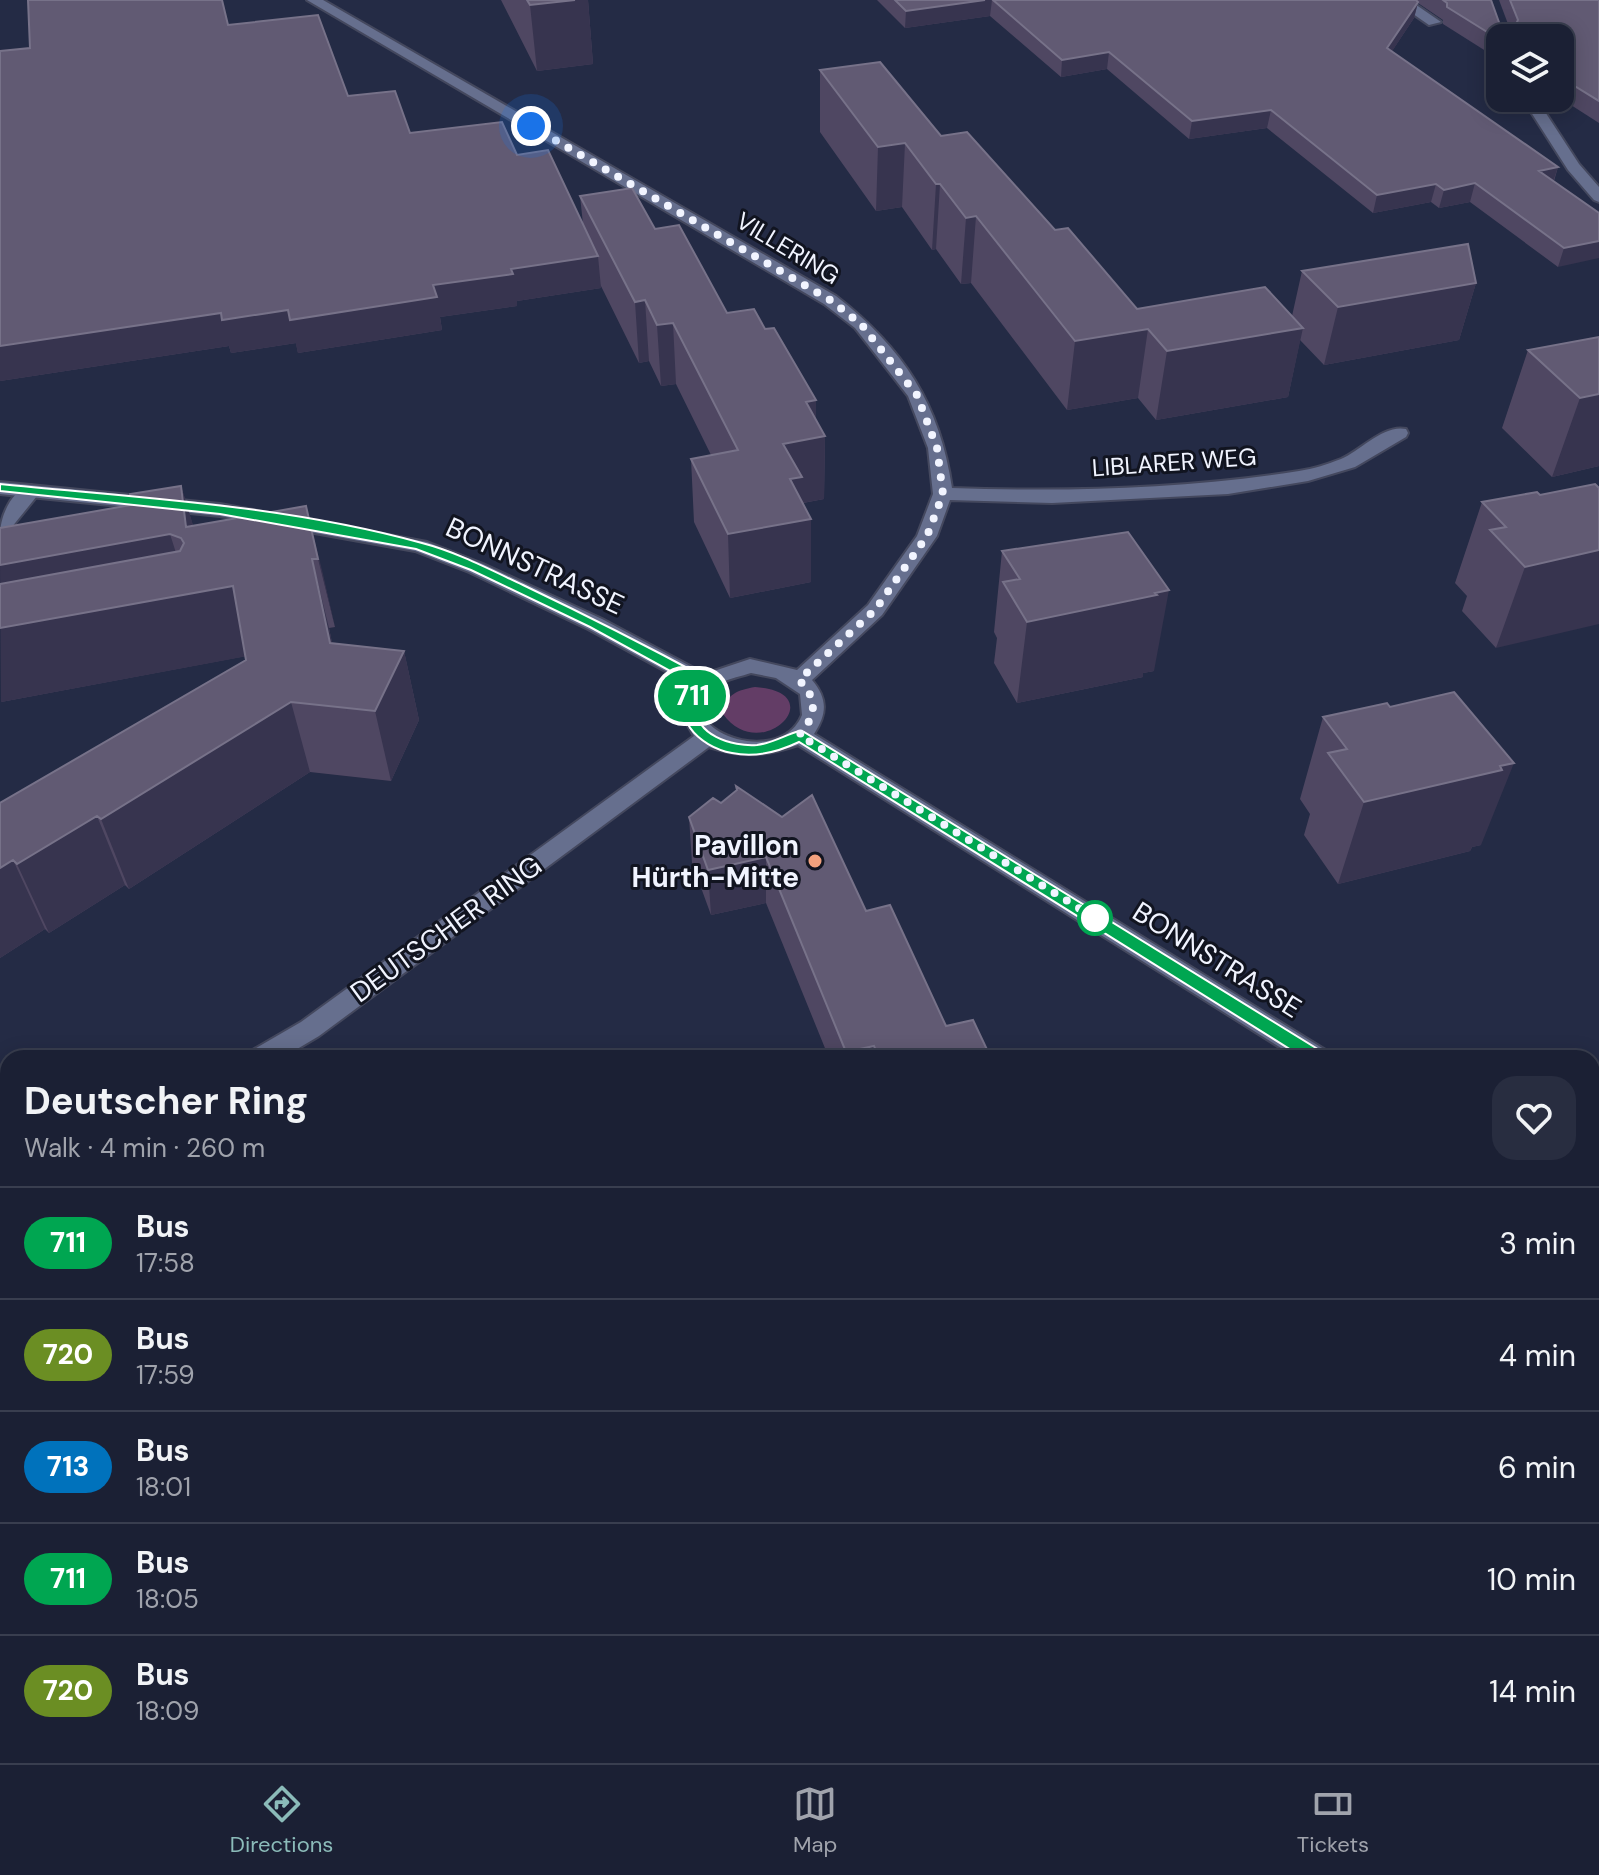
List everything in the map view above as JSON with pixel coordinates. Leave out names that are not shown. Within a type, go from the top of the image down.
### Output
[{"type":"street","name":"VILLERING","points":[[314,0],[841,308],[861,324],[884,350],[917,395],[937,448],[943,494],[927,536],[875,610],[799,680]]},
{"type":"street","points":[[1400,0],[1434,22]]},
{"type":"street","points":[[1538,112],[1573,167],[1599,197]]},
{"type":"street","name":"LIBLARER WEG","points":[[943,494],[1052,497],[1228,488],[1308,475],[1348,463],[1399,433]]},
{"type":"street","name":"BONNSTRASSE","points":[[0,488],[220,510],[420,546],[476,568],[595,624],[703,682]]},
{"type":"street","points":[[0,529],[31,491]]},
{"type":"street","points":[[750,666],[776,669],[799,680],[811,692],[815,707],[811,722],[799,735],[780,745],[756,750],[732,748],[706,738],[694,724],[689,707],[693,694],[703,682],[724,671],[750,666]]},
{"type":"street","name":"BONNSTRASSE","points":[[799,735],[1305,1050]]},
{"type":"street","name":"DEUTSCHER RING","points":[[274,1050],[310,1029],[706,738]]},
{"type":"shaded area","points":[[755,687],[778,692],[789,701],[790,712],[783,722],[771,730],[755,733],[739,728],[723,714],[726,702],[733,694]]},
{"type":"building","points":[[28,0],[222,0],[228,25],[318,15],[348,96],[395,91],[410,133],[502,122],[517,155],[548,150],[598,256],[511,269],[513,274],[433,285],[437,297],[290,320],[288,310],[222,320],[221,313],[0,346],[0,51],[30,48]]},
{"type":"building","points":[[527,0],[575,0],[530,5]]},
{"type":"building","points":[[895,0],[985,0],[906,11]]},
{"type":"building","points":[[993,0],[1416,0],[1418,2],[1387,48],[1558,167],[1539,171],[1599,213],[1599,241],[1564,248],[1475,183],[1444,190],[1436,184],[1377,195],[1271,110],[1192,121],[1109,52],[1062,60]]},
{"type":"building","points":[[1443,0],[1491,0],[1500,24],[1486,24],[1486,31],[1447,7]]},
{"type":"building","points":[[1510,0],[1599,0],[1599,101],[1574,86],[1574,24],[1516,24],[1518,20]]},
{"type":"building","points":[[880,62],[941,136],[967,132],[1055,230],[1068,228],[1137,309],[1265,287],[1303,328],[1167,351],[1148,329],[1075,341],[976,216],[966,218],[905,143],[878,147],[820,70]]},
{"type":"building","points":[[632,188],[655,229],[679,225],[727,313],[754,309],[765,329],[774,328],[816,400],[806,402],[825,436],[783,444],[802,477],[790,479],[811,519],[728,534],[691,459],[738,450],[673,323],[657,325],[645,300],[635,302],[580,196]]},
{"type":"building","points":[[1468,244],[1476,283],[1338,307],[1302,271]]},
{"type":"building","points":[[1599,337],[1599,394],[1580,398],[1528,350]]},
{"type":"building","points":[[1595,484],[1599,488],[1599,550],[1525,567],[1490,530],[1506,527],[1482,502]]},
{"type":"building","points":[[181,486],[186,527],[306,506],[318,559],[312,559],[330,643],[404,651],[375,711],[291,702],[101,819],[97,816],[17,864],[13,860],[0,868],[0,803],[246,660],[233,586],[0,628],[0,584],[180,551],[184,543],[181,538],[170,534],[0,565],[0,528],[131,505],[130,494]]},
{"type":"building","points":[[1128,532],[1169,590],[1027,622],[1003,582],[1020,579],[1002,551]]},
{"type":"building","points":[[1454,692],[1514,763],[1500,766],[1502,770],[1364,802],[1328,753],[1347,749],[1323,717],[1387,703],[1390,707]]},
{"type":"building","points":[[736,786],[782,817],[812,795],[866,911],[890,905],[946,1026],[973,1020],[987,1050],[876,1050],[874,1046],[845,1050],[766,857],[708,870],[689,817],[713,798],[721,803],[737,790]]},
{"type":"bus line","name":"711","points":[[0,488],[220,510],[300,522],[420,546],[476,568],[595,624],[703,682],[693,694],[689,707],[694,724],[706,738],[732,748],[756,750],[780,745],[799,735],[837,762],[1305,1050]]},
{"type":"place","name":"Pavillon Hürth-Mitte","points":[[815,861]]},
{"type":"route","points":[[531,126],[830,300],[861,324],[917,395],[937,448],[943,494],[927,536],[875,610],[799,680],[811,692],[815,707],[811,722],[799,735],[837,762],[1095,918]]}]
